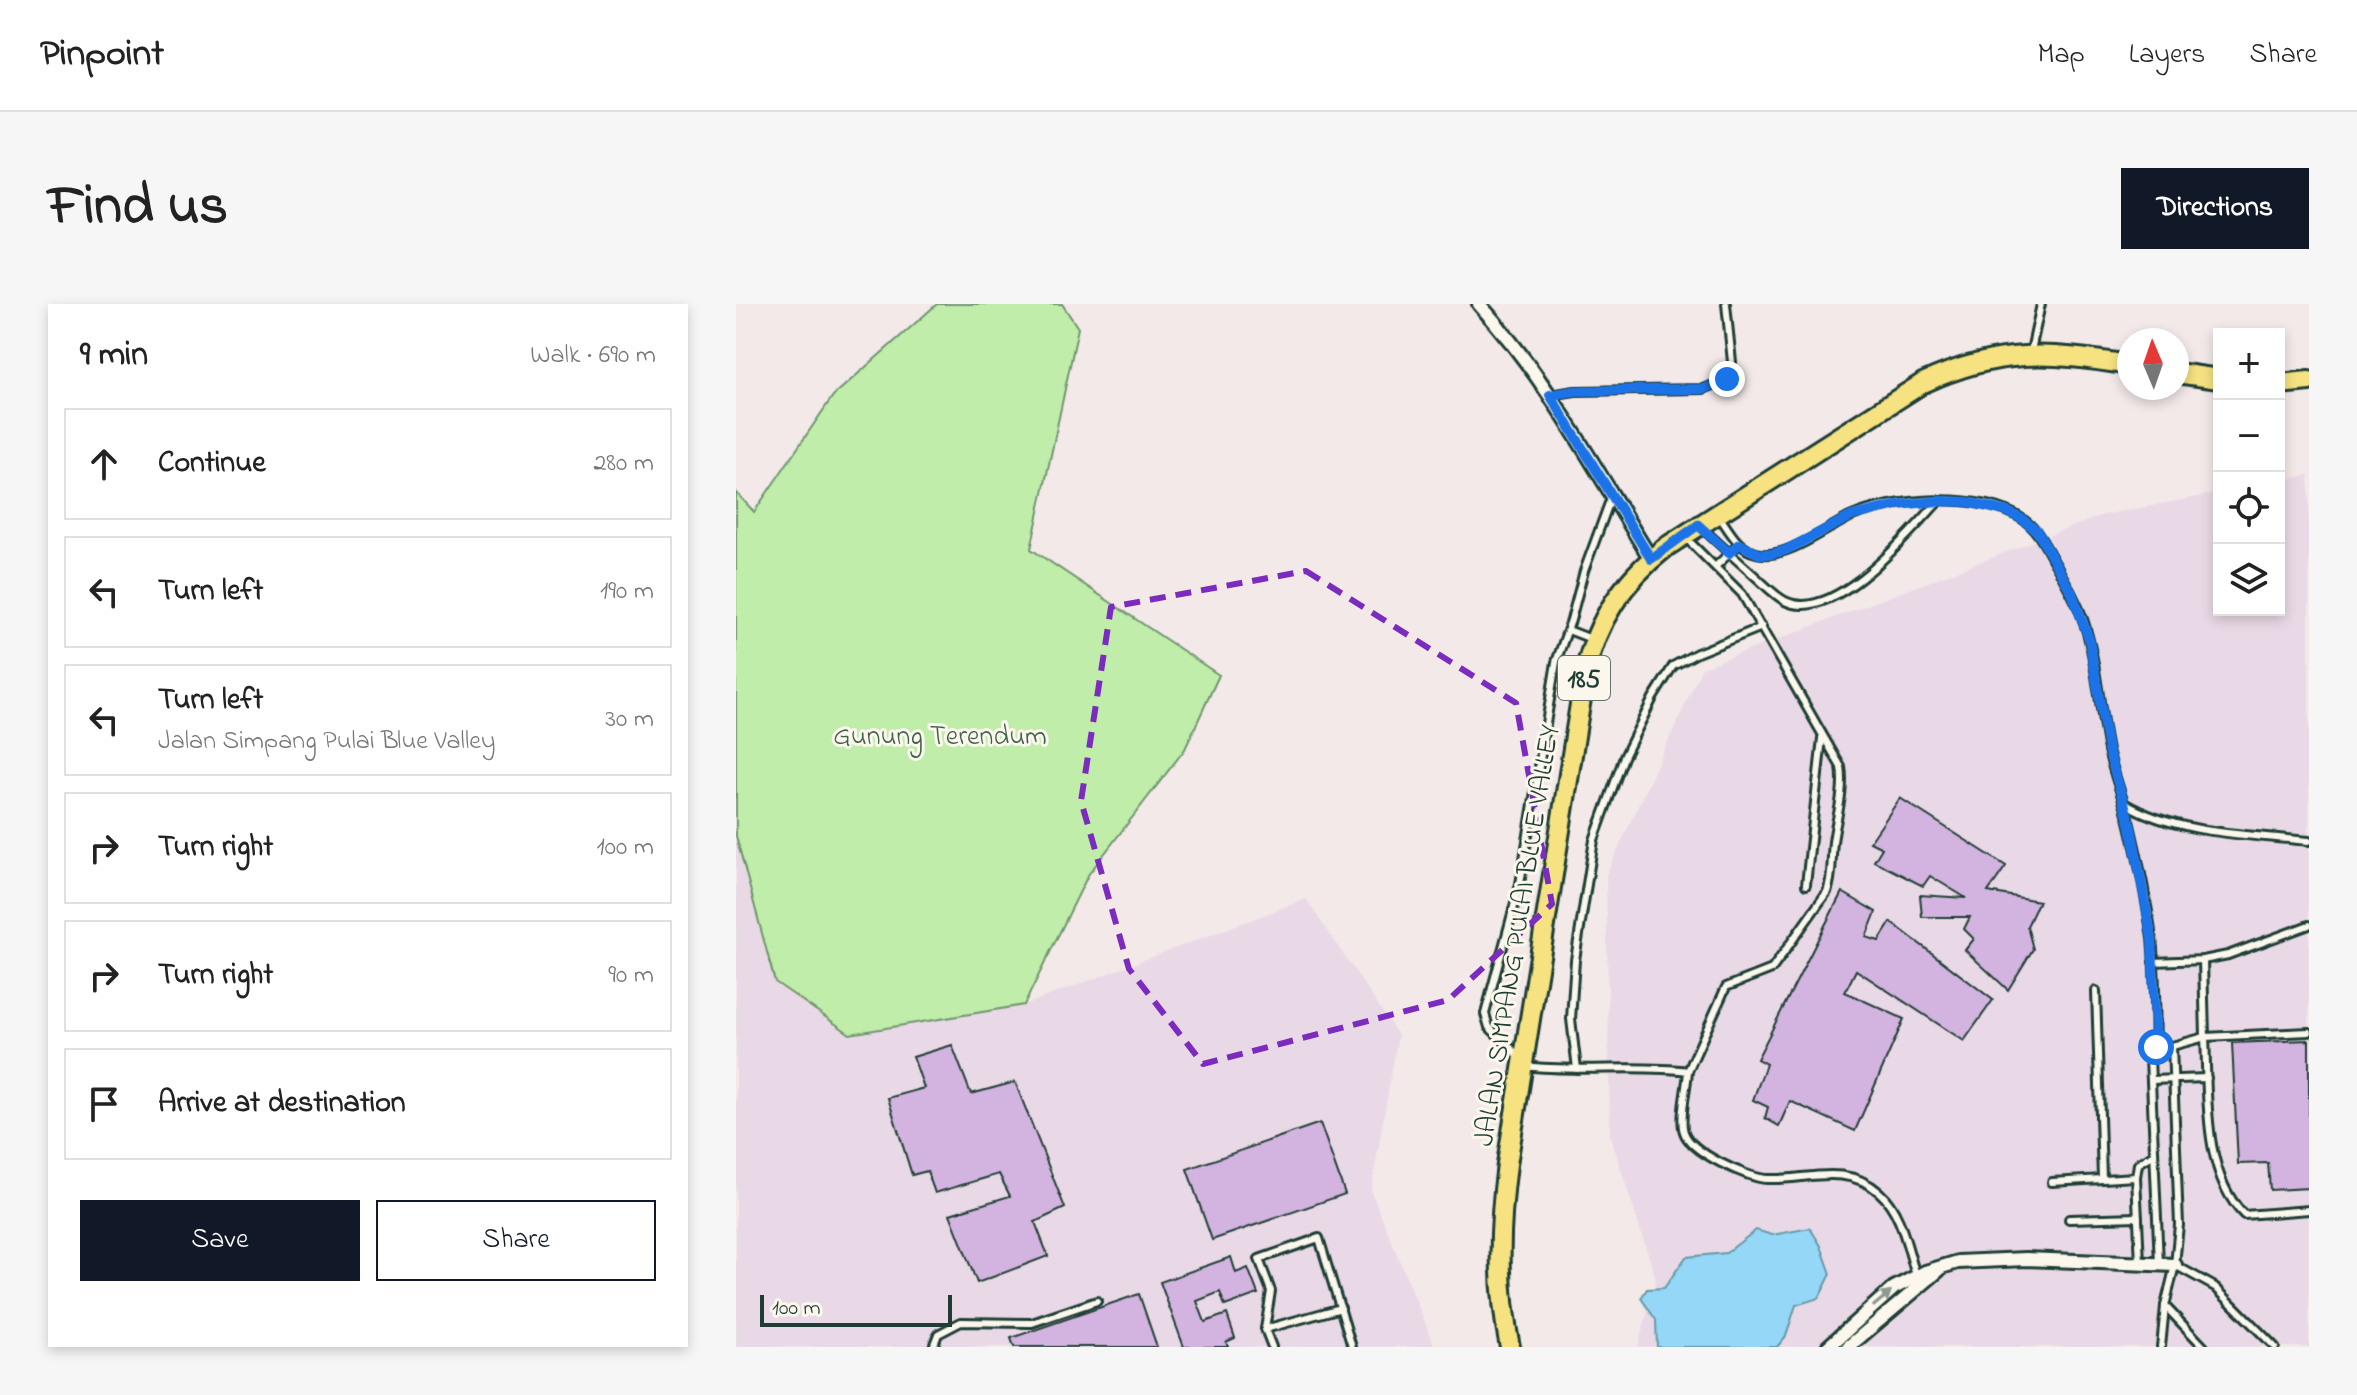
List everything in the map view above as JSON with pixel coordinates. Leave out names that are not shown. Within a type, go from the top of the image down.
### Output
[{"type":"main road","name":"JALAN SIMPANG PULAI BLUE VALLEY","points":[[1510,1347],[1502,1303],[1500,1236],[1507,1164],[1585,673],[1594,640],[1614,600],[1651,559],[1690,530],[1923,383],[1969,364],[2010,355],[2079,357],[2117,363]]},
{"type":"main road","points":[[2189,375],[2213,378]]},
{"type":"main road","points":[[2285,383],[2309,381]]},
{"type":"street","points":[[1479,304],[1501,328],[1550,395],[1651,559]]},
{"type":"street","points":[[1848,1347],[1918,1281],[1945,1265],[1992,1259],[2175,1265]]},
{"type":"street","points":[[1828,1347],[1894,1288],[1918,1281]]},
{"type":"lane","points":[[1550,395],[1575,391],[1704,389],[1727,379],[1732,362],[1726,304]]},
{"type":"lane","points":[[2030,355],[2041,304]]},
{"type":"lane","points":[[1612,495],[1556,662],[1520,884],[1485,1014],[1494,1033],[1522,1063],[1577,1069],[1629,1066],[1688,1071]]},
{"type":"lane","points":[[1717,513],[1739,544],[1759,554],[1786,550],[1852,516],[1897,505],[1939,501],[1968,502],[2008,512],[2037,531],[2083,618],[2108,749],[2124,803],[2152,939],[2156,1047],[2150,1058],[2159,1264]]},
{"type":"lane","points":[[1690,530],[1729,553],[1785,601],[1795,605],[1833,596],[1869,572],[1939,501]]},
{"type":"lane","points":[[1690,530],[1716,566],[1742,594],[1841,767],[1843,778],[1827,892],[1772,969],[1726,987],[1688,1071],[1682,1129],[1688,1142],[1698,1151],[1764,1179],[1815,1174],[1863,1181],[1890,1203],[1918,1281]]},
{"type":"lane","points":[[1716,566],[1739,544]]},
{"type":"lane","points":[[1577,1069],[1571,1019],[1575,960],[1594,840],[1624,757],[1653,698],[1673,666],[1762,627]]},
{"type":"lane","points":[[1568,630],[1594,640]]},
{"type":"lane","points":[[1806,885],[1822,736]]},
{"type":"lane","points":[[2124,803],[2145,815],[2174,825],[2309,841]]},
{"type":"lane","points":[[2153,962],[2203,960],[2228,955],[2309,925]]},
{"type":"lane","points":[[2203,960],[2210,1145],[2229,1196],[2244,1215],[2309,1210]]},
{"type":"lane","points":[[2096,991],[2102,1178]]},
{"type":"lane","points":[[2156,1047],[2205,1037],[2309,1032]]},
{"type":"lane","points":[[2161,1347],[2179,1225],[2172,1046]]},
{"type":"lane","points":[[2151,1080],[2207,1078]]},
{"type":"lane","points":[[2140,1263],[2136,1177],[2138,1164],[2154,1154]]},
{"type":"lane","points":[[2052,1182],[2136,1177]]},
{"type":"lane","points":[[2069,1219],[2138,1217]]},
{"type":"lane","points":[[1272,1347],[1265,1329],[1271,1291],[1259,1259],[1319,1238],[1352,1347]]},
{"type":"lane","points":[[2175,1265],[2215,1287],[2275,1347]]},
{"type":"lane","points":[[933,1347],[938,1334],[961,1322],[1032,1323],[1097,1301]]},
{"type":"lane","points":[[2165,1306],[2204,1347]]},
{"type":"lane","points":[[1265,1329],[1341,1308]]},
{"type":"highlighted area","points":[[1306,571],[1516,703],[1552,904],[1448,1000],[1203,1064],[1129,969],[1081,801],[1111,607]]},
{"type":"shaded area","points":[[2309,475],[2309,1347],[1638,1347],[1656,1279],[1610,1135],[1606,875],[1702,668],[2103,515],[2213,494],[2213,616],[2285,616],[2285,480]]},
{"type":"shaded area","points":[[736,836],[775,982],[1024,1005],[1306,899],[1398,1035],[1371,1191],[1435,1347],[736,1347]]},
{"type":"green space","name":"Gunung Terendum","points":[[937,304],[1062,304],[1078,328],[1031,549],[1219,675],[1185,749],[1088,875],[1024,1005],[850,1034],[775,982],[736,836],[736,492],[754,512],[833,396]]},
{"type":"water","points":[[1810,1228],[1821,1246],[1831,1274],[1819,1298],[1796,1305],[1786,1336],[1777,1347],[1657,1347],[1656,1320],[1641,1298],[1647,1289],[1664,1288],[1686,1257],[1726,1253],[1756,1230],[1772,1235]]},
{"type":"building","points":[[1900,798],[2006,866],[1988,892],[2039,901],[2027,926],[2033,949],[2008,990],[1965,950],[1974,939],[1964,929],[1970,917],[1922,917],[1920,895],[1966,898],[1930,876],[1923,886],[1874,861],[1882,848],[1870,842]]},
{"type":"building","points":[[1842,892],[1876,912],[1866,937],[1879,941],[1891,922],[1993,1000],[1964,1041],[1856,970],[1845,992],[1904,1019],[1855,1131],[1790,1101],[1779,1126],[1765,1118],[1768,1107],[1753,1100],[1766,1064],[1757,1059]]},
{"type":"building","points":[[2309,1040],[2309,1188],[2270,1190],[2268,1163],[2238,1164],[2232,1043]]},
{"type":"building","points":[[952,1045],[971,1094],[1015,1082],[1065,1208],[1035,1222],[1048,1256],[977,1283],[950,1214],[1010,1196],[999,1174],[935,1193],[927,1171],[912,1175],[888,1098],[924,1088],[913,1057]]},
{"type":"building","points":[[1320,1123],[1345,1194],[1212,1240],[1187,1169]]},
{"type":"building","points":[[1231,1257],[1236,1273],[1248,1268],[1258,1294],[1225,1306],[1220,1292],[1197,1301],[1205,1322],[1227,1314],[1235,1338],[1226,1342],[1228,1347],[1184,1347],[1160,1282]]},
{"type":"building","points":[[1139,1294],[1157,1347],[1014,1347],[1011,1338]]},
{"type":"route","points":[[1727,379],[1704,389],[1575,391],[1550,395],[1651,559],[1698,525],[1729,553],[1739,544],[1748,551],[1772,554],[1852,516],[1917,502],[1968,502],[1989,506],[2022,519],[2037,531],[2072,593],[2089,639],[2108,749],[2131,827],[2152,939],[2156,1047]]}]
